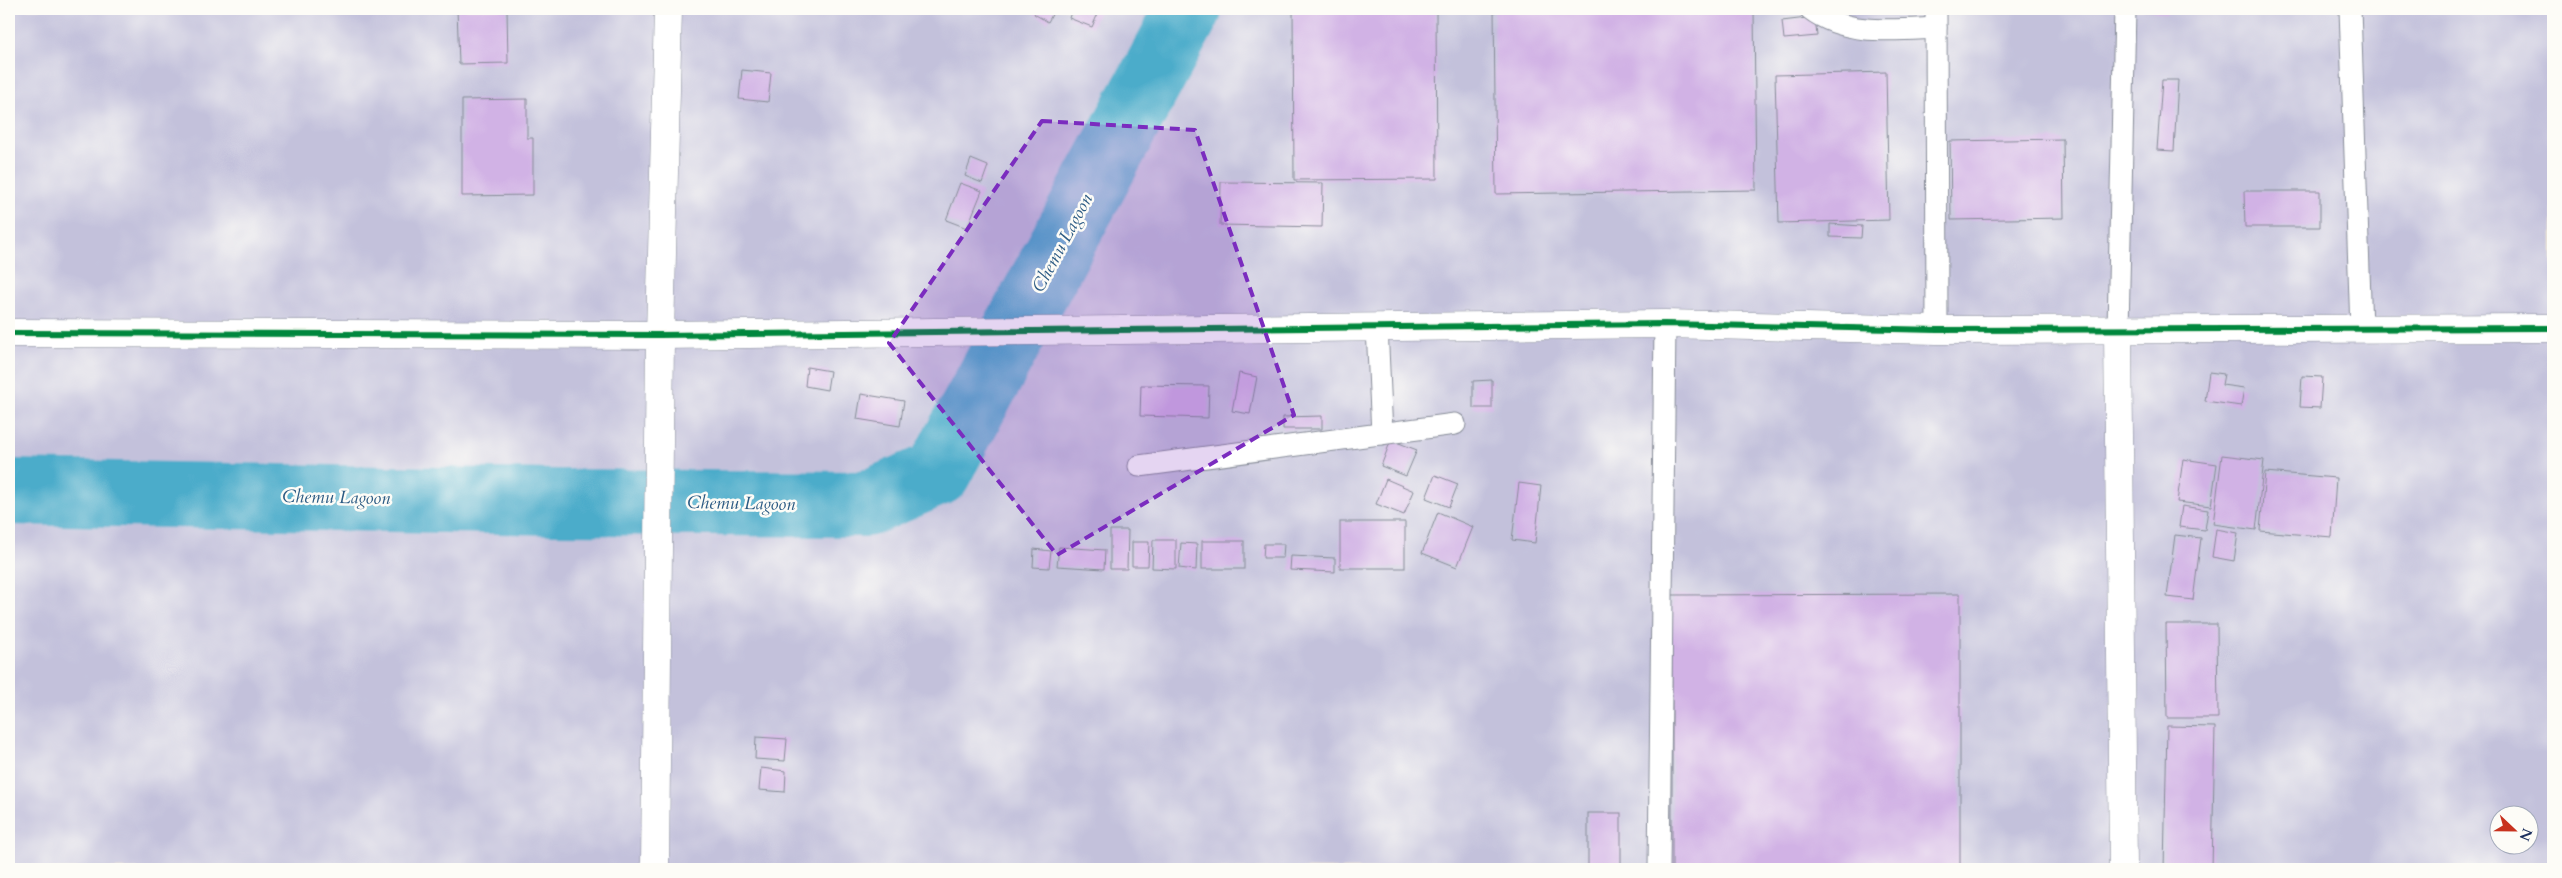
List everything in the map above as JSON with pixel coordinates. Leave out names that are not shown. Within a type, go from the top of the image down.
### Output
[{"type":"street","points":[[655,869],[660,335],[668,9]]},
{"type":"street","points":[[9,333],[660,335],[1665,324],[1937,330],[2553,328]]},
{"type":"street","points":[[2118,329],[2123,869]]},
{"type":"lane","points":[[1810,9],[1822,18],[1872,30],[1936,18],[1937,330]]},
{"type":"lane","points":[[2118,329],[2125,9]]},
{"type":"lane","points":[[2350,9],[2361,328]]},
{"type":"lane","points":[[1659,869],[1665,324]]},
{"type":"lane","points":[[1377,327],[1382,434]]},
{"type":"lane","points":[[1139,466],[1456,424]]},
{"type":"highlighted area","points":[[1042,121],[1195,130],[1294,415],[1057,555],[889,343]]},
{"type":"shaded area","points":[[9,9],[2553,9],[2553,869],[9,869]]},
{"type":"building","points":[[457,9],[507,9],[508,63],[459,64]]},
{"type":"building","points":[[1037,9],[1055,9],[1048,22],[1034,14]]},
{"type":"building","points":[[1072,9],[1100,9],[1092,27],[1069,18]]},
{"type":"building","points":[[1293,9],[1436,9],[1437,179],[1294,180]]},
{"type":"building","points":[[1494,9],[1754,9],[1756,190],[1496,194]]},
{"type":"building","points":[[2144,9],[2167,9],[2167,14]]},
{"type":"building","points":[[1815,17],[1817,36],[1784,39],[1782,21]]},
{"type":"building","points":[[742,70],[771,73],[768,102],[739,99]]},
{"type":"building","points":[[1886,72],[1889,220],[1779,223],[1775,75]]},
{"type":"building","points":[[2162,80],[2178,80],[2174,151],[2157,150]]},
{"type":"building","points":[[527,99],[527,138],[533,138],[533,195],[462,196],[462,100]]},
{"type":"building","points":[[2063,139],[2064,218],[1951,220],[1950,141]]},
{"type":"building","points":[[971,159],[988,166],[982,183],[965,176]]},
{"type":"building","points":[[1221,182],[1323,183],[1322,227],[1220,225]]},
{"type":"building","points":[[960,183],[982,191],[967,228],[946,220]]},
{"type":"building","points":[[2244,191],[2320,191],[2320,227],[2245,227]]},
{"type":"building","points":[[1830,224],[1862,226],[1861,238],[1830,237]]},
{"type":"building","points":[[807,367],[830,371],[827,390],[805,386]]},
{"type":"building","points":[[2209,372],[2224,374],[2222,385],[2244,388],[2241,406],[2205,401]]},
{"type":"building","points":[[1239,373],[1257,377],[1250,414],[1232,411]]},
{"type":"building","points":[[2302,376],[2322,377],[2320,408],[2300,407]]},
{"type":"building","points":[[1492,380],[1492,408],[1473,408],[1473,381]]},
{"type":"building","points":[[1141,385],[1209,386],[1208,418],[1140,416]]},
{"type":"building","points":[[861,394],[904,401],[900,426],[857,419]]},
{"type":"building","points":[[1322,416],[1322,429],[1283,429],[1283,417]]},
{"type":"building","points":[[1391,440],[1417,450],[1406,476],[1381,466]]},
{"type":"building","points":[[2222,455],[2264,460],[2256,530],[2213,524]]},
{"type":"building","points":[[2183,459],[2217,464],[2211,506],[2177,502]]},
{"type":"building","points":[[2265,472],[2336,478],[2332,537],[2260,531]]},
{"type":"building","points":[[1435,475],[1458,484],[1449,507],[1426,498]]},
{"type":"building","points":[[1386,479],[1414,491],[1404,515],[1376,504]]},
{"type":"building","points":[[1519,483],[1541,486],[1535,543],[1512,540]]},
{"type":"building","points":[[2182,506],[2208,510],[2205,530],[2179,527]]},
{"type":"building","points":[[1438,512],[1473,527],[1457,567],[1422,553]]},
{"type":"building","points":[[1340,522],[1405,522],[1405,568],[1340,568]]},
{"type":"building","points":[[2216,529],[2238,533],[2234,561],[2212,557]]},
{"type":"building","points":[[1110,530],[1128,530],[1127,569],[1110,569]]},
{"type":"building","points":[[2175,535],[2201,538],[2193,600],[2167,597]]},
{"type":"building","points":[[1153,540],[1176,540],[1176,569],[1152,568]]},
{"type":"building","points":[[1202,541],[1244,541],[1244,569],[1202,569]]},
{"type":"building","points":[[1132,542],[1149,542],[1148,566],[1132,566]]},
{"type":"building","points":[[1181,543],[1197,544],[1196,570],[1179,568]]},
{"type":"building","points":[[1264,544],[1284,544],[1283,558],[1263,558]]},
{"type":"building","points":[[1059,547],[1105,550],[1104,569],[1057,566]]},
{"type":"building","points":[[1034,549],[1051,551],[1049,568],[1033,567]]},
{"type":"building","points":[[1291,556],[1335,558],[1335,572],[1290,570]]},
{"type":"building","points":[[1960,594],[1960,869],[1672,869],[1672,595]]},
{"type":"building","points":[[2166,624],[2217,624],[2218,718],[2167,718]]},
{"type":"building","points":[[2167,726],[2215,727],[2212,869],[2164,869]]},
{"type":"building","points":[[756,737],[787,739],[785,761],[755,759]]},
{"type":"building","points":[[761,768],[786,771],[785,792],[759,790]]},
{"type":"building","points":[[1588,813],[1621,813],[1621,869],[1588,869]]},
{"type":"waterway","name":"Chemu Lagoon","points":[[9,492],[557,502],[866,504],[938,473],[1189,9]]},
{"type":"cycle path","points":[[9,333],[660,335],[1665,324],[1937,330],[2553,328]]}]
